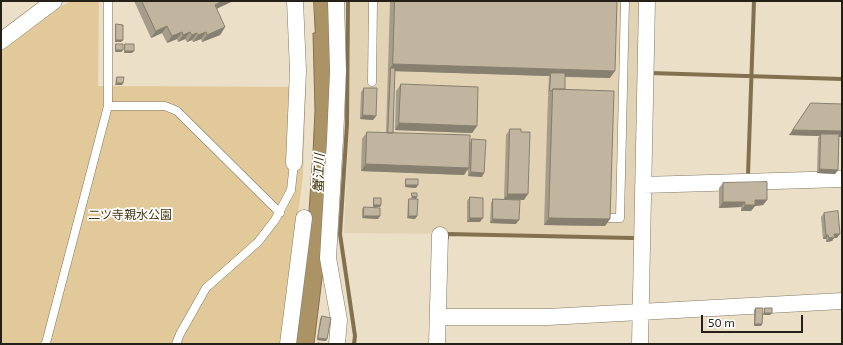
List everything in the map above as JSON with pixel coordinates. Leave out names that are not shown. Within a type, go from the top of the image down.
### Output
[{"type":"street","points":[[1,41],[54,1]]},
{"type":"street","points":[[294,163],[298,70],[295,1]]},
{"type":"street","points":[[336,1],[338,72],[328,258],[339,320],[337,344]]},
{"type":"street","points":[[640,344],[647,1]]},
{"type":"street","points":[[643,185],[842,179]]},
{"type":"street","points":[[288,344],[304,218]]},
{"type":"street","points":[[437,344],[440,235]]},
{"type":"street","points":[[438,317],[548,317],[842,301]]},
{"type":"lane","points":[[45,344],[108,106],[108,1]]},
{"type":"lane","points":[[372,82],[373,1]]},
{"type":"lane","points":[[605,218],[620,218],[625,1]]},
{"type":"lane","points":[[108,106],[165,106],[176,111],[280,213]]},
{"type":"lane","points":[[176,344],[206,288],[258,242],[276,220],[291,190],[294,163]]},
{"type":"shaded area","points":[[350,1],[642,1],[637,236],[344,233],[349,124]]},
{"type":"green space","name":"二ツ寺親水公園","points":[[71,1],[99,1],[98,86],[306,87],[303,176],[280,344],[1,344],[1,50],[55,10]]},
{"type":"water","name":"蟹江川","points":[[314,1],[330,1],[332,71],[325,254],[314,344],[296,344],[306,255],[313,153],[315,110],[313,33],[315,33]]},
{"type":"building","points":[[142,1],[222,1],[215,5],[225,27],[207,35],[206,32],[198,35],[197,33],[192,35],[190,32],[183,35],[182,32],[172,36],[167,26],[156,31]]},
{"type":"building","points":[[395,1],[617,1],[615,71],[393,64]]},
{"type":"building","points":[[116,24],[123,25],[123,40],[116,40]]},
{"type":"building","points":[[116,44],[123,44],[123,50],[116,50]]},
{"type":"building","points":[[125,44],[134,44],[134,51],[125,51]]},
{"type":"building","points":[[391,68],[395,68],[393,133],[388,133]]},
{"type":"building","points":[[551,73],[565,73],[565,89],[553,89],[550,91]]},
{"type":"building","points":[[117,77],[124,77],[123,83],[117,83]]},
{"type":"building","points":[[401,84],[478,87],[477,126],[399,123]]},
{"type":"building","points":[[364,88],[377,88],[376,116],[363,115]]},
{"type":"building","points":[[553,89],[614,91],[610,219],[549,218]]},
{"type":"building","points":[[811,103],[842,104],[842,131],[793,130]]},
{"type":"building","points":[[510,129],[521,129],[521,132],[530,132],[528,194],[508,194]]},
{"type":"building","points":[[367,132],[470,135],[469,168],[366,164]]},
{"type":"building","points":[[821,134],[839,134],[838,170],[820,169]]},
{"type":"building","points":[[472,139],[486,140],[484,173],[471,172]]},
{"type":"building","points":[[406,179],[418,179],[418,185],[406,185]]},
{"type":"building","points":[[767,182],[767,200],[755,200],[755,205],[745,205],[745,202],[723,202],[723,183]]},
{"type":"building","points":[[412,193],[417,193],[417,197],[412,196]]},
{"type":"building","points":[[470,197],[483,198],[483,218],[470,218]]},
{"type":"building","points":[[374,198],[381,198],[381,205],[374,205]]},
{"type":"building","points":[[409,199],[418,199],[417,216],[409,216]]},
{"type":"building","points":[[493,199],[520,200],[519,220],[493,219]]},
{"type":"building","points":[[364,207],[380,208],[380,216],[364,216]]},
{"type":"building","points":[[838,211],[840,234],[834,234],[835,237],[829,238],[828,235],[826,235],[824,213]]},
{"type":"building","points":[[756,308],[763,308],[762,324],[755,324]]},
{"type":"building","points":[[765,308],[772,308],[772,313],[765,313]]},
{"type":"building","points":[[322,316],[331,318],[327,339],[318,338]]},
{"type":"waterway","points":[[348,1],[347,124],[340,234],[355,336],[354,344]]},
{"type":"waterway","points":[[748,175],[754,1]]},
{"type":"waterway","points":[[650,73],[842,79]]},
{"type":"waterway","points":[[447,238],[447,234],[633,238]]}]
